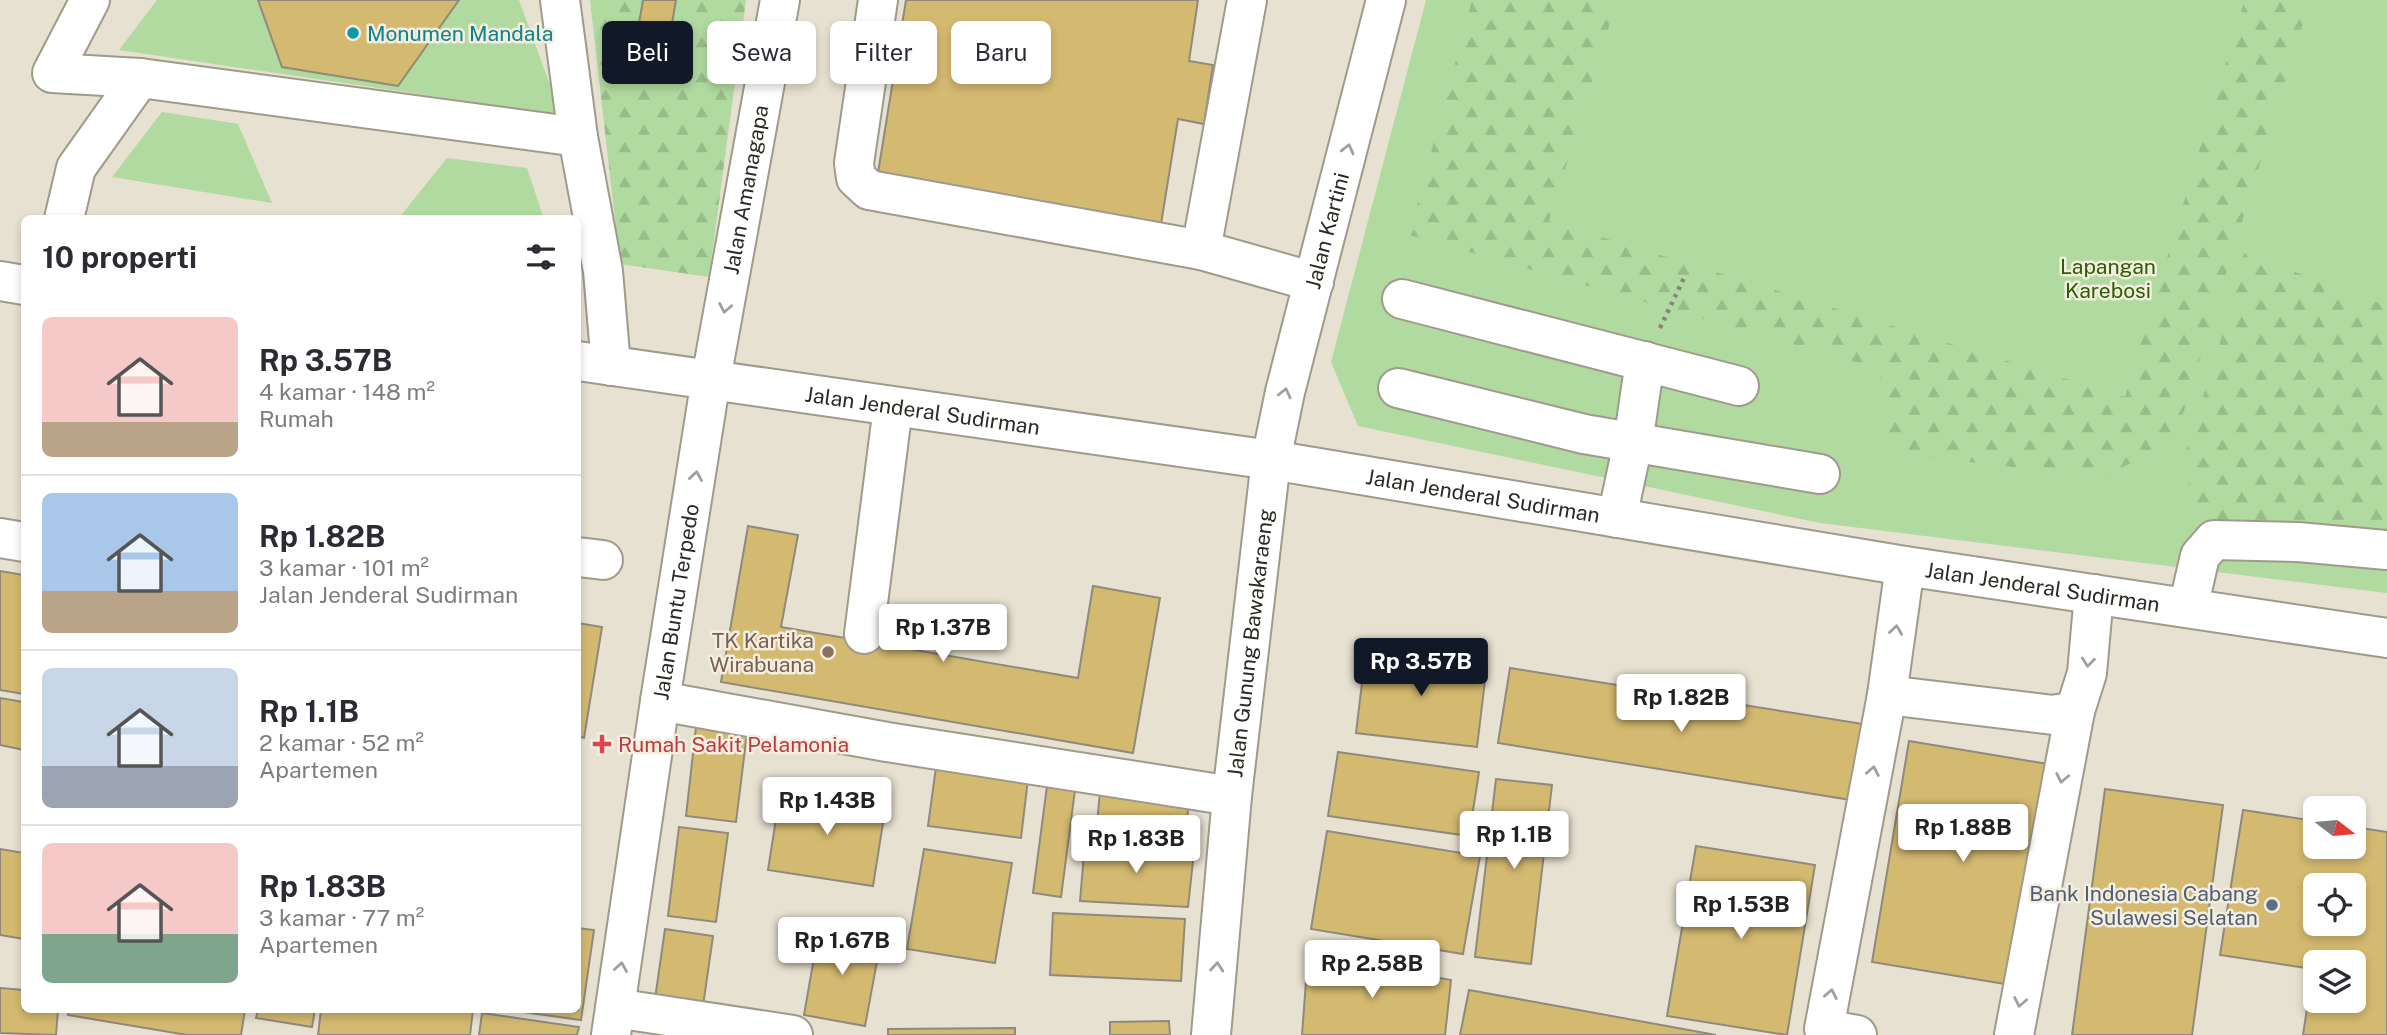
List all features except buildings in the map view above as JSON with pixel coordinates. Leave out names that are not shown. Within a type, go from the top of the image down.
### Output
[{"type":"main road","points":[[90,0],[52,73],[140,78],[578,137]]},
{"type":"main road","points":[[560,0],[578,137],[603,271],[594,363]]},
{"type":"main road","name":"Jalan Amanagapa","points":[[711,379],[780,0]]},
{"type":"main road","points":[[878,0],[854,163],[856,178],[869,190],[1201,250],[1314,282]]},
{"type":"main road","points":[[1201,250],[1247,0]]},
{"type":"main road","name":"Jalan Kartini","points":[[1271,460],[1285,392],[1386,0]]},
{"type":"main road","points":[[65,215],[76,168],[140,78]]},
{"type":"main road","points":[[0,281],[21,284]]},
{"type":"main road","points":[[1402,299],[1739,386]]},
{"type":"main road","points":[[1617,518],[1633,443],[1645,361]]},
{"type":"main road","name":"Jalan Jenderal Sudirman","points":[[594,363],[1271,460],[1905,566],[2387,638]]},
{"type":"main road","name":"Jalan Buntu Terpedo","points":[[613,1022],[711,379]]},
{"type":"main road","points":[[1398,388],[1584,434],[1820,474]]},
{"type":"main road","points":[[864,634],[894,407]]},
{"type":"main road","name":"Jalan Gunung Bawakaraeng","points":[[1211,1035],[1232,796],[1271,460]]},
{"type":"main road","points":[[0,538],[21,542]]},
{"type":"main road","points":[[2188,608],[2200,555],[2214,540],[2298,542],[2387,550]]},
{"type":"main road","points":[[1857,1035],[1824,1029],[1888,695],[1905,566]]},
{"type":"main road","points":[[2014,1035],[2075,711],[2087,673],[2094,594]]},
{"type":"main road","points":[[1888,695],[2053,715],[2075,711]]},
{"type":"main road","points":[[660,701],[887,742],[1232,796]]},
{"type":"main road","points":[[613,1022],[793,1035]]},
{"type":"path","points":[[1645,361],[1684,278]]},
{"type":"green space","points":[[157,0],[519,0],[561,115],[119,50]]},
{"type":"green space","points":[[590,0],[746,0],[743,21],[707,21],[707,84],[735,84],[709,277],[620,264]]},
{"type":"green space","name":"Lapangan Karebosi","points":[[1426,0],[2387,0],[2387,593],[1820,523],[1358,426],[1331,362]]},
{"type":"green space","points":[[1472,0],[1617,0],[1549,221],[2125,397],[2244,2],[2239,0],[2310,0],[2175,440],[2104,477],[1887,453],[1880,369],[1409,235]]},
{"type":"green space","points":[[162,112],[238,124],[272,203],[112,177]]},
{"type":"green space","points":[[447,158],[527,168],[543,215],[401,215]]},
{"type":"green space","points":[[2244,253],[2387,306],[2386,543],[2305,520],[2256,552],[2199,523],[2183,462],[2233,300]]},
{"type":"place","name":"Monumen Mandala","points":[[353,33]]},
{"type":"place","name":"TK Kartika Wirabuana","points":[[828,652]]},
{"type":"place","name":"Rumah Sakit Pelamonia","points":[[602,744]]},
{"type":"place","name":"Bank Indonesia Cabang Sulawesi Selatan","points":[[2272,905]]}]
